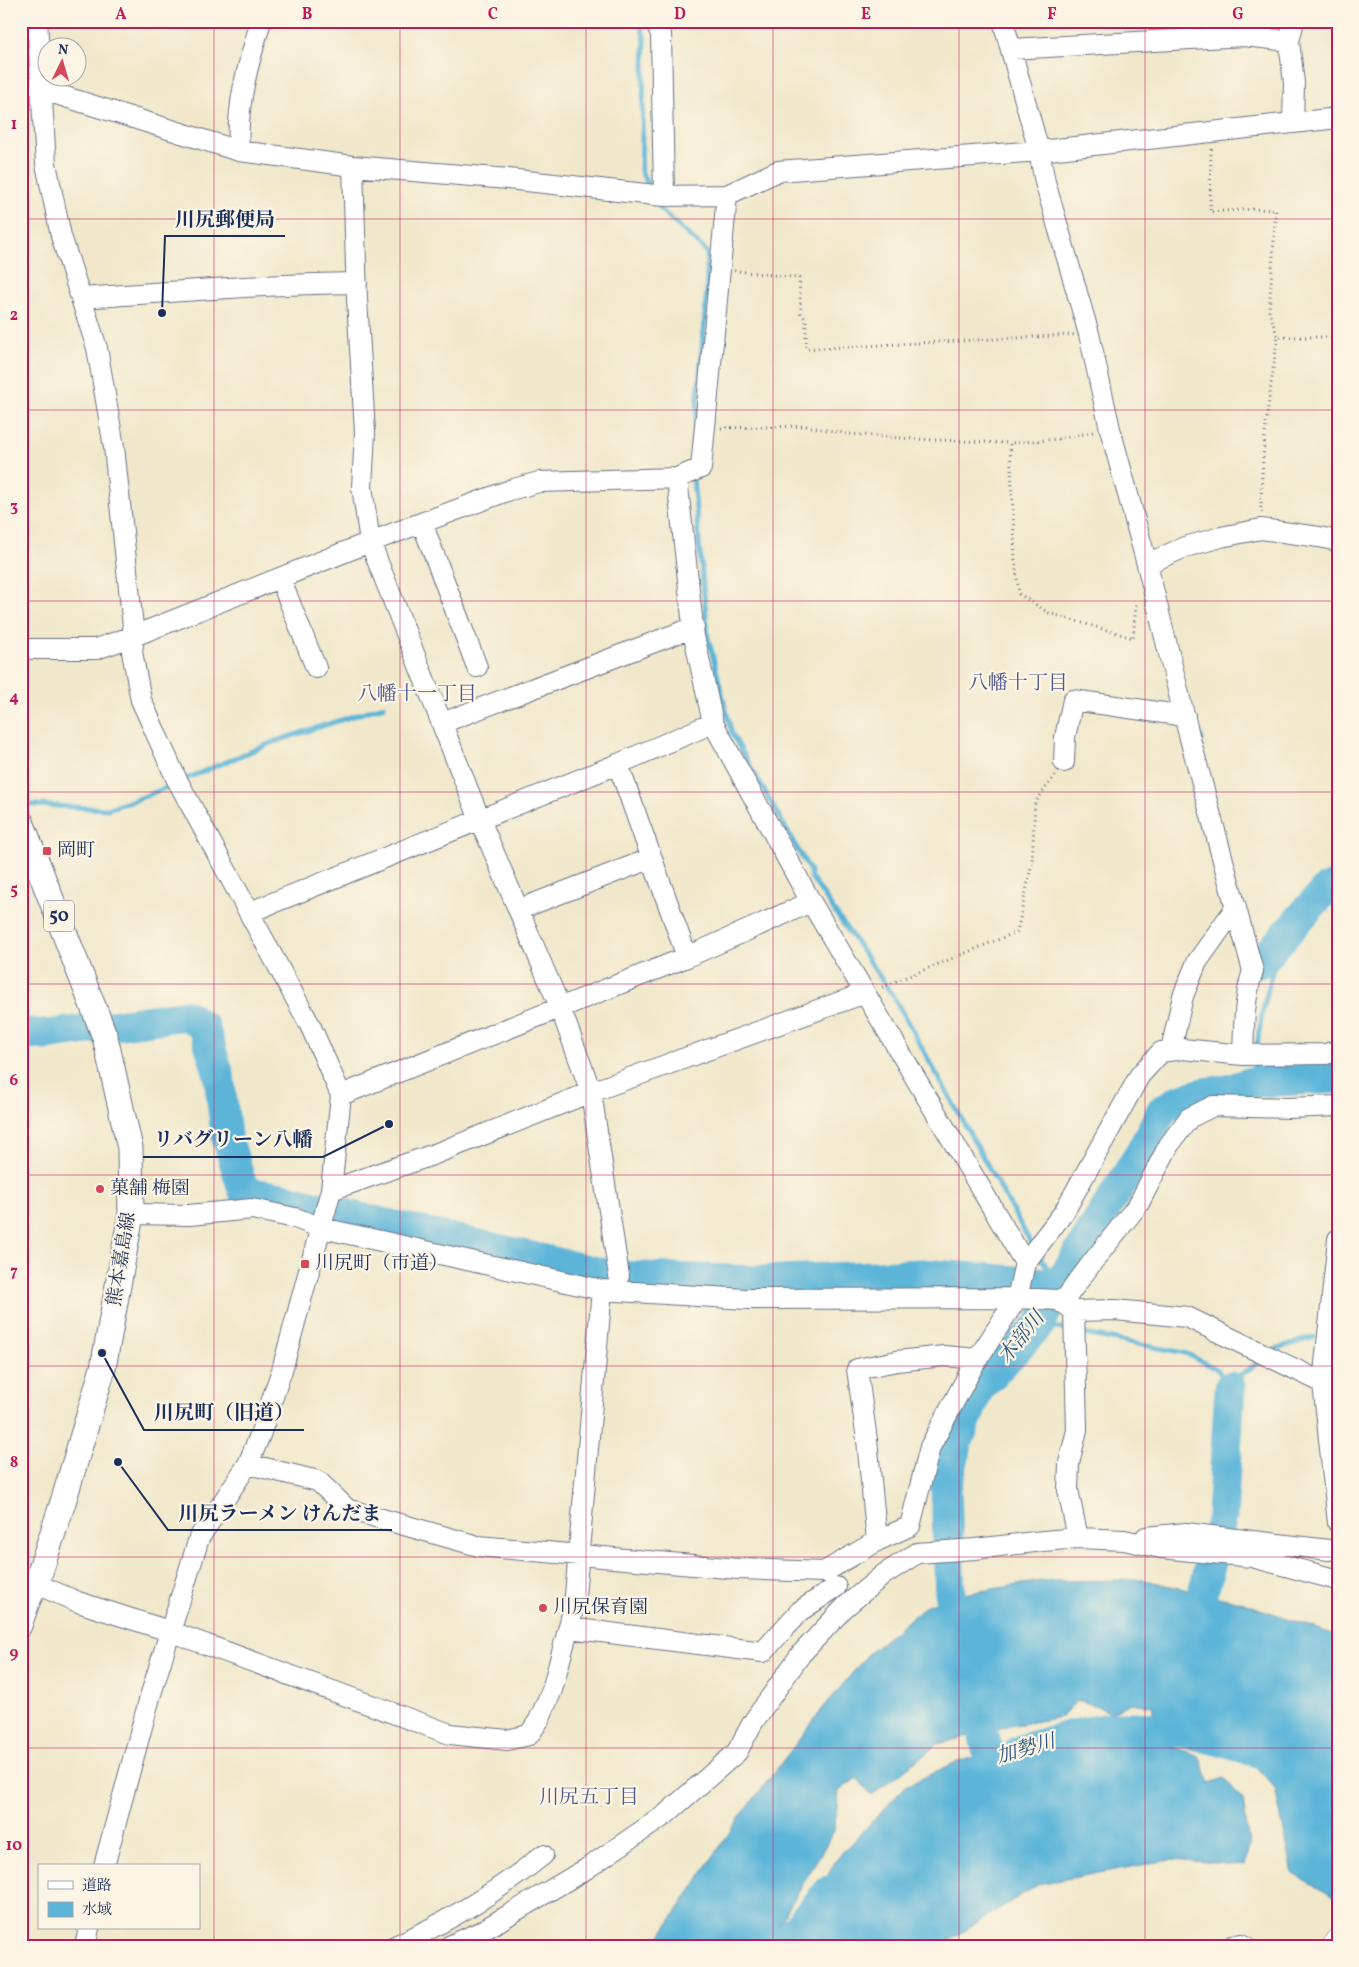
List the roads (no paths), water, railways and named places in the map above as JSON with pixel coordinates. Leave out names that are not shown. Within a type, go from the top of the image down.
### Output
[{"type":"main road","name":"熊本嘉島線","points":[[21,822],[105,1037],[130,1148],[131,1214],[103,1368],[64,1499],[29,1580],[21,1612]]},
{"type":"street","points":[[37,21],[46,164],[61,236],[97,348],[114,447],[134,636],[132,652],[141,700],[176,778],[310,1025],[341,1095],[331,1190],[282,1370],[248,1464],[199,1538],[168,1632],[105,1864]]},
{"type":"street","points":[[238,151],[237,125],[244,76],[261,21]]},
{"type":"street","points":[[656,21],[661,34],[664,196]]},
{"type":"street","points":[[1003,21],[1039,152],[1045,182],[1089,334],[1110,429],[1147,564],[1184,716],[1253,971],[1247,988],[1244,1006],[1243,1055]]},
{"type":"street","points":[[1293,123],[1294,83],[1289,41],[1294,21]]},
{"type":"street","points":[[1011,49],[1244,36],[1289,41]]},
{"type":"street","points":[[40,89],[238,151],[353,166],[508,179],[664,196],[727,195]]},
{"type":"street","points":[[1039,152],[1338,118]]},
{"type":"street","points":[[353,166],[365,432],[362,487],[370,542],[480,820],[520,909],[560,1007],[591,1092],[619,1276]]},
{"type":"street","points":[[21,649],[96,649],[134,636],[370,542],[510,490],[539,482],[677,478],[701,468],[720,269]]},
{"type":"street","points":[[81,298],[280,284],[357,282]]},
{"type":"street","points":[[677,478],[694,627],[713,723],[811,902],[1025,1263]]},
{"type":"street","points":[[422,523],[477,667]]},
{"type":"street","points":[[1147,564],[1185,547],[1261,529],[1338,541]]},
{"type":"street","points":[[280,578],[316,668]]},
{"type":"street","points":[[442,723],[694,627]]},
{"type":"street","points":[[1064,762],[1065,737],[1073,700],[1184,716]]},
{"type":"street","points":[[250,912],[618,764],[713,723]]},
{"type":"street","points":[[618,764],[687,957]]},
{"type":"street","points":[[520,909],[652,858]]},
{"type":"street","points":[[341,1095],[687,957],[811,902]]},
{"type":"street","points":[[1171,1050],[1183,996],[1197,962],[1236,907]]},
{"type":"street","points":[[331,1190],[435,1154],[591,1092],[865,993]]},
{"type":"street","points":[[569,1628],[763,1652],[830,1579],[877,1541],[910,1526],[930,1447],[978,1359],[1018,1298],[1025,1263],[1064,1212],[1140,1075],[1161,1052],[1182,1049],[1243,1055],[1326,1054],[1338,1050]]},
{"type":"street","points":[[1078,1538],[1068,1490],[1069,1463],[1077,1430],[1065,1304],[1094,1260],[1138,1205],[1169,1144],[1189,1118],[1213,1106],[1288,1108],[1338,1106]]},
{"type":"street","points":[[131,1214],[189,1215],[252,1208],[323,1222],[602,1290],[746,1299],[1018,1298],[1187,1317],[1331,1387]]},
{"type":"street","points":[[1338,1239],[1331,1387],[1338,1523]]},
{"type":"street","points":[[21,1626],[29,1580],[78,1602],[168,1632],[450,1734],[507,1740],[529,1735],[539,1720],[552,1690],[574,1607],[602,1290]]},
{"type":"street","points":[[877,1541],[857,1369],[897,1361],[944,1356],[978,1359]]},
{"type":"street","points":[[248,1464],[318,1481],[347,1509],[478,1546],[830,1579],[881,1576]]},
{"type":"street","points":[[449,1946],[480,1932],[586,1869],[665,1815],[737,1752],[753,1722],[800,1654],[845,1606],[881,1576],[917,1553],[975,1550],[1078,1538],[1124,1540],[1186,1533],[1329,1550]]},
{"type":"street","points":[[1124,1540],[1161,1548],[1252,1558],[1338,1580]]},
{"type":"street","points":[[395,1946],[446,1921],[509,1882],[543,1855]]},
{"type":"street","points":[[85,1946],[89,1930]]},
{"type":"street","points":[[1232,1946],[1241,1944],[1246,1946]]},
{"type":"water","points":[[1145,1580],[1244,1603],[1338,1636],[1338,1899],[1293,1874],[1275,1788],[1229,1737],[1195,1722],[1153,1718],[1153,1706],[1131,1703],[1110,1713],[1097,1706],[1077,1700],[1061,1717],[1004,1727],[938,1744],[872,1795],[857,1778],[839,1791],[834,1831],[777,1928],[772,1946],[654,1946],[737,1821],[824,1707],[870,1652],[927,1605],[969,1593],[1041,1581]]},
{"type":"water","points":[[1039,1738],[1147,1738],[1199,1756],[1210,1783],[1224,1778],[1243,1800],[1249,1844],[1245,1866],[1174,1859],[1039,1884],[939,1946],[790,1946],[837,1858],[906,1786],[954,1763]]},
{"type":"waterway","points":[[639,21],[645,39],[641,171],[651,190]]},
{"type":"waterway","points":[[656,200],[661,210],[707,252],[707,292],[692,466]]},
{"type":"waterway","points":[[693,477],[708,637],[732,734],[810,871],[811,877],[893,996],[1032,1245]]},
{"type":"waterway","points":[[183,780],[273,742],[384,706]]},
{"type":"waterway","points":[[1196,727],[1202,739],[1198,746]]},
{"type":"waterway","points":[[21,804],[107,809],[175,784]]},
{"type":"waterway","points":[[1261,962],[1325,890],[1338,884]]},
{"type":"waterway","points":[[1256,1052],[1262,1014],[1279,944],[1261,962],[1258,957]]},
{"type":"waterway","points":[[21,1032],[46,1035],[186,1015],[204,1027],[219,1075],[226,1135],[244,1192],[283,1198],[357,1217],[615,1276],[757,1281],[921,1274],[1059,1284]]},
{"type":"waterway","points":[[1252,1082],[1255,1060]]},
{"type":"waterway","name":"木部川","points":[[960,1640],[950,1598],[946,1488],[958,1441],[978,1390],[1040,1324],[1059,1284],[1141,1152],[1162,1110],[1179,1100],[1204,1093],[1229,1090],[1252,1082],[1338,1078]]},
{"type":"waterway","points":[[1038,1254],[1059,1284]]},
{"type":"waterway","points":[[1040,1324],[1071,1331]]},
{"type":"waterway","points":[[1079,1333],[1185,1353],[1217,1369],[1230,1387],[1236,1378],[1262,1360]]},
{"type":"waterway","points":[[1273,1352],[1278,1348],[1314,1337]]},
{"type":"waterway","points":[[1203,1593],[1222,1517],[1230,1387]]},
{"type":"waterway","name":"木部川","points":[[973,1691],[990,1761]]},
{"type":"waterway","name":"加勢川","points":[[1018,1751],[1087,1732],[1110,1728],[1166,1729],[1225,1742],[1338,1778]]},
{"type":"waterway","name":"加勢川","points":[[780,1946],[829,1891]]},
{"type":"place","name":"川尻郵便局","points":[[162,313]]},
{"type":"place","name":"岡町","points":[[47,851]]},
{"type":"place","name":"リバグリーン八幡","points":[[389,1124]]},
{"type":"place","name":"菓舗 梅園","points":[[100,1189]]},
{"type":"place","name":"川尻町（市道）","points":[[305,1264]]},
{"type":"place","name":"川尻町（旧道）","points":[[102,1353]]},
{"type":"place","name":"川尻ラーメン けんだま","points":[[118,1462]]},
{"type":"place","name":"川尻保育園","points":[[543,1608]]},
{"type":"district","name":"八幡十丁目","points":[[1018,684]]},
{"type":"district","name":"八幡十一丁目","points":[[417,695]]},
{"type":"district","name":"川尻五丁目","points":[[589,1798]]}]
